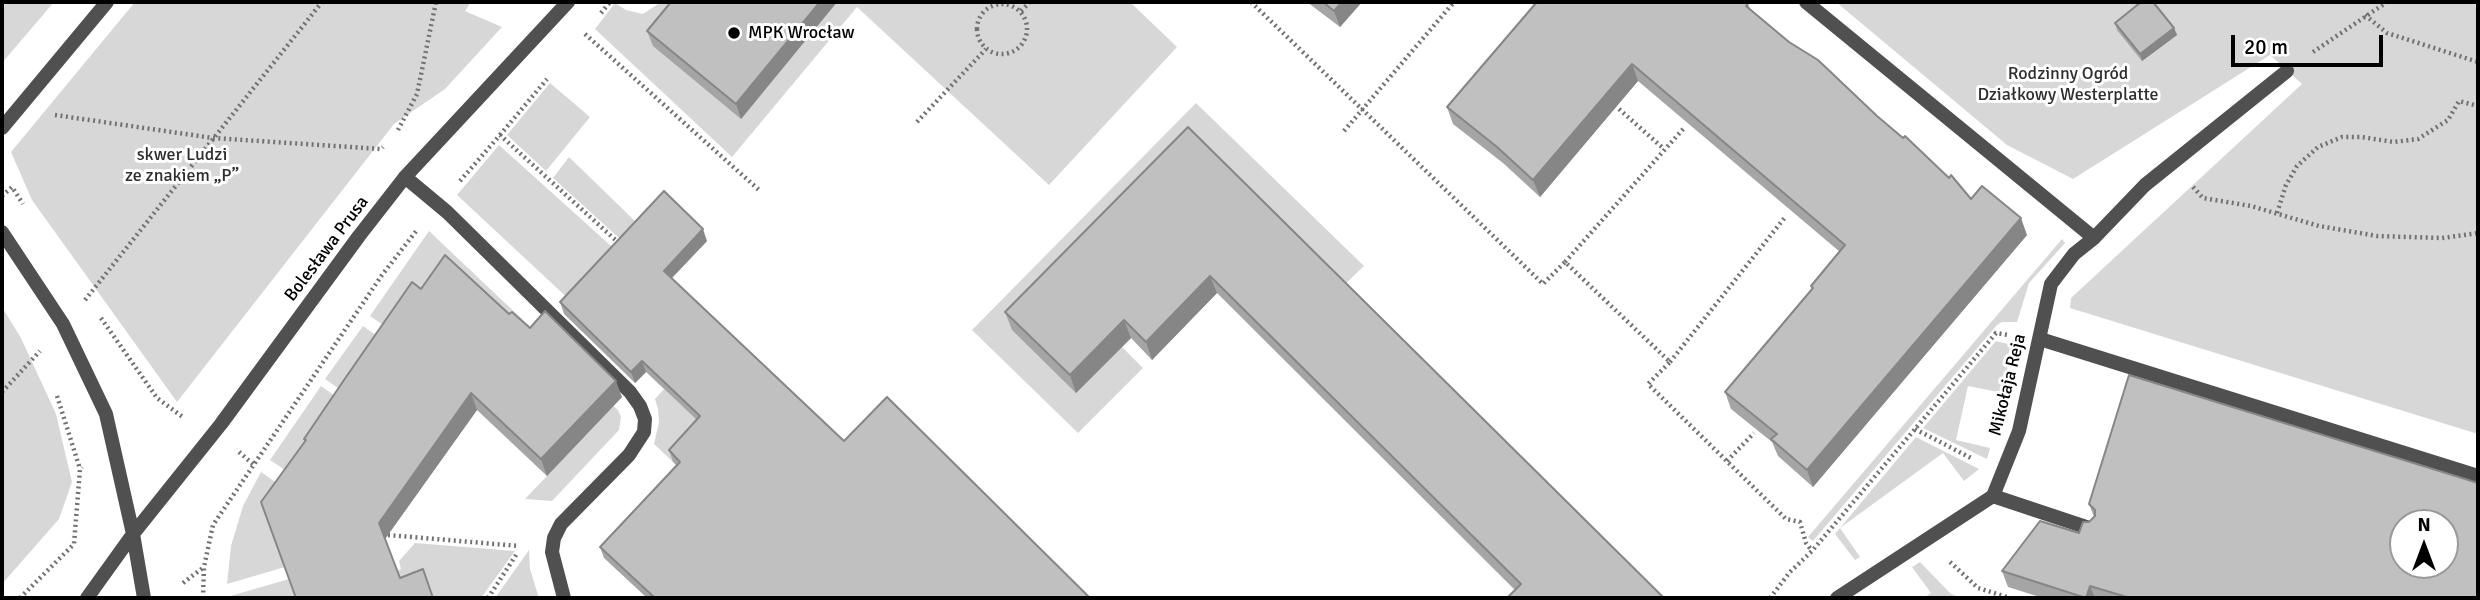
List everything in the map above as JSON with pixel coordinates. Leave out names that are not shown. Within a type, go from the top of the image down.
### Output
[{"type":"street","points":[[2,128],[107,2]]},
{"type":"street","name":"Bolesława Prusa","points":[[87,598],[405,177],[569,2]]},
{"type":"street","points":[[1806,2],[2094,238]]},
{"type":"street","name":"Mikołaja Reja","points":[[1993,496],[2019,431],[2050,284],[2074,254],[2094,238],[2144,185],[2287,71]]},
{"type":"street","points":[[405,177],[439,205],[630,392],[640,405],[645,419],[644,432],[629,455],[561,524],[554,538],[552,552],[564,598]]},
{"type":"street","points":[[2,232],[63,324],[106,414],[133,534],[144,598]]},
{"type":"street","points":[[2040,339],[2478,476]]},
{"type":"street","points":[[1837,598],[1993,496],[2092,529]]},
{"type":"path","points":[[78,307],[88,298],[321,2]]},
{"type":"path","points":[[397,133],[417,94],[436,2]]},
{"type":"path","points":[[1021,11],[1030,2]]},
{"type":"path","points":[[1251,2],[1543,284],[1684,128]]},
{"type":"path","points":[[1344,131],[1454,2]]},
{"type":"path","points":[[2287,71],[2387,2]]},
{"type":"path","points":[[1004,4],[1021,11],[1028,28],[1026,38],[1015,50],[1000,54],[986,48],[977,29],[985,10],[1004,4]]},
{"type":"path","points":[[2365,15],[2387,33],[2478,62]]},
{"type":"path","points":[[585,33],[759,190]]},
{"type":"path","points":[[917,122],[986,48]]},
{"type":"path","points":[[2277,213],[2286,185],[2297,166],[2318,147],[2342,137],[2394,142],[2418,139],[2448,120],[2459,101],[2478,106]]},
{"type":"path","points":[[21,104],[35,113],[213,138],[381,149],[389,141]]},
{"type":"path","points":[[1619,109],[1664,149]]},
{"type":"path","points":[[203,598],[204,567],[213,524],[382,275],[500,135],[624,248]]},
{"type":"path","points":[[2172,162],[2203,198],[2251,205],[2319,226],[2377,236],[2442,238],[2478,233]]},
{"type":"path","points":[[1786,216],[1670,362],[1648,384],[1786,519],[1800,522],[1806,543],[1812,551]]},
{"type":"path","points":[[1565,262],[1670,362]]},
{"type":"path","points":[[99,316],[146,384],[157,398],[173,411]]},
{"type":"path","points":[[1770,598],[1996,333],[2040,339]]},
{"type":"path","points":[[38,354],[43,366]]},
{"type":"path","points":[[2,392],[32,359]]},
{"type":"path","points":[[20,598],[74,544],[80,469],[55,390]]},
{"type":"path","points":[[1914,429],[2002,474]]},
{"type":"path","points":[[1727,461],[1754,433]]},
{"type":"path","points":[[80,469],[113,442]]},
{"type":"path","points":[[237,450],[254,465]]},
{"type":"path","points":[[388,536],[523,547],[488,598]]},
{"type":"path","points":[[1926,540],[1978,588],[2010,598]]},
{"type":"path","points":[[183,583],[204,567]]},
{"type":"green space","points":[[2,2],[54,2],[2,63]]},
{"type":"green space","name":"skwer Ludzi ze znakiem „P”","points":[[135,2],[471,2],[465,11],[502,27],[445,89],[394,124],[177,402],[32,200],[11,152]]},
{"type":"green space","points":[[661,2],[1130,2],[1177,47],[1049,185],[857,7],[732,157],[595,29],[615,3],[626,10],[643,14]]},
{"type":"green space","name":"Rodzinny Ogród Działkowy Westerplatte","points":[[1836,2],[2478,2],[2478,434],[2070,308],[2071,298],[2302,84],[2270,55],[2073,179],[2007,145]]},
{"type":"green space","points":[[550,83],[590,117],[546,171],[507,135]]},
{"type":"green space","points":[[1196,103],[1364,266],[1340,289],[1195,145],[1122,347],[1143,368],[1078,433],[972,330]]},
{"type":"green space","points":[[499,145],[620,254],[573,303],[457,195]]},
{"type":"green space","points":[[569,157],[635,221],[619,238],[553,178]]},
{"type":"green space","points":[[429,231],[618,410],[621,417],[619,430],[552,501],[525,499],[606,414],[404,339],[370,316]]},
{"type":"green space","points":[[2062,239],[2065,243],[2029,283],[2017,322],[2002,322],[1997,325],[1813,541],[1808,537]]},
{"type":"green space","points":[[2,307],[21,338],[56,414],[72,482],[59,519],[2,584]]},
{"type":"green space","points":[[363,326],[397,350],[361,404],[325,379]]},
{"type":"green space","points":[[1996,341],[2012,345],[2003,393],[1968,386],[1956,440],[1990,448],[1987,459],[1923,428]]},
{"type":"green space","points":[[321,386],[356,411],[306,484],[270,460]]},
{"type":"green space","points":[[664,389],[705,427],[673,462],[654,444],[659,422],[655,399]]},
{"type":"green space","points":[[1916,437],[1979,469],[1964,481],[1943,453],[1840,528]]},
{"type":"green space","points":[[261,472],[297,497],[285,567],[227,584],[231,546],[243,506]]},
{"type":"green space","points":[[1840,528],[1860,557],[1855,560],[1835,534]]},
{"type":"green space","points":[[415,543],[515,551],[481,598],[433,598],[429,586],[398,598],[397,571],[401,569],[399,561]]},
{"type":"green space","points":[[529,550],[530,569],[539,598],[495,598]]},
{"type":"green space","points":[[1920,562],[1951,594],[1962,598],[1924,598],[1931,593],[1912,567]]},
{"type":"green space","points":[[289,579],[296,598],[227,598],[227,597]]},
{"type":"building","points":[[671,2],[820,2],[736,104],[647,31]]},
{"type":"building","points":[[1323,2],[1342,2],[1334,11]]},
{"type":"building","points":[[1534,2],[1746,2],[1746,6],[1789,42],[1818,60],[1877,116],[1903,138],[1905,136],[1949,178],[1951,175],[1971,199],[1982,186],[2021,218],[1807,470],[1771,439],[1777,434],[1725,392],[1813,288],[1811,286],[1845,245],[1632,64],[1533,180],[1447,107],[1536,3]]},
{"type":"building","points":[[2141,2],[2153,2],[2174,28],[2140,54],[2115,23]]},
{"type":"building","points":[[1188,127],[1664,598],[1507,598],[1521,584],[1210,276],[1146,342],[1124,320],[1070,375],[1005,312]]},
{"type":"building","points":[[664,191],[703,229],[664,271],[844,441],[887,397],[1090,598],[655,598],[600,547],[680,462],[669,450],[700,416],[642,361],[631,372],[560,302]]},
{"type":"building","points":[[445,255],[509,314],[512,312],[530,328],[545,311],[616,381],[541,459],[471,393],[379,523],[400,578],[423,569],[433,598],[296,598],[261,502],[412,282],[421,289]]},
{"type":"building","points":[[2129,375],[2478,483],[2478,598],[2130,598],[2090,586],[2086,598],[2002,571],[2040,521],[2079,533],[2083,522],[2089,522],[2095,516],[2095,510],[2089,504]]},
{"type":"place","name":"MPK Wrocław","points":[[734,33]]}]
